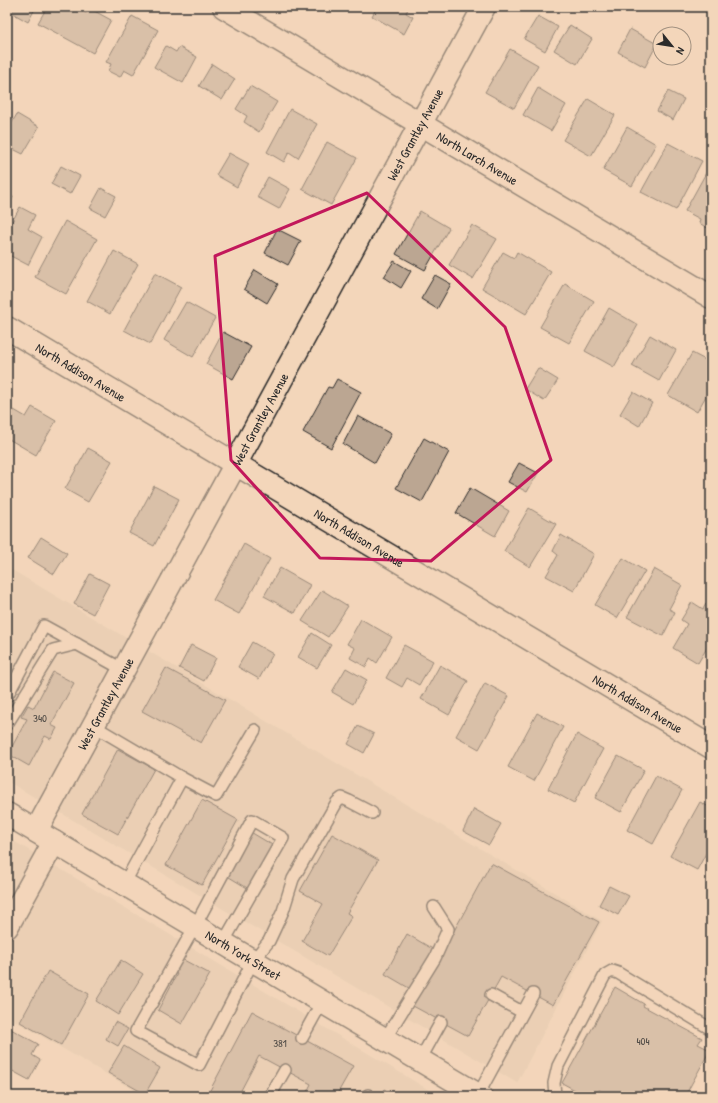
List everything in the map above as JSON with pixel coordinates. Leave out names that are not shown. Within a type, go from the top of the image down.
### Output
[{"type":"street","name":"North Larch Avenue","points":[[224,7],[711,297]]},
{"type":"street","name":"West Grantley Avenue","points":[[7,927],[94,726],[484,7]]},
{"type":"street","name":"North Addison Avenue","points":[[7,328],[236,466],[711,747]]},
{"type":"street","name":"North York Street","points":[[7,814],[479,1095]]},
{"type":"lane","points":[[7,696],[44,626],[124,670]]},
{"type":"lane","points":[[7,724],[53,650],[77,644]]},
{"type":"lane","points":[[94,726],[182,778],[216,796],[255,730]]},
{"type":"lane","points":[[124,884],[182,778]]},
{"type":"lane","points":[[223,943],[283,838],[252,820],[136,1031],[198,1065],[253,960],[269,941],[283,911],[293,879],[337,802],[342,798],[372,813]]},
{"type":"lane","points":[[385,1039],[435,958],[448,929],[434,907]]},
{"type":"lane","points":[[555,1096],[554,1083],[558,1066],[605,975],[612,971],[618,973],[711,1029]]},
{"type":"lane","points":[[479,1095],[522,1012],[533,994]]},
{"type":"lane","points":[[490,995],[522,1012]]},
{"type":"lane","points":[[302,1038],[322,1002]]},
{"type":"lane","points":[[420,1060],[441,1022]]},
{"type":"lane","points":[[270,1096],[284,1070]]},
{"type":"highlighted area","points":[[367,193],[505,327],[551,460],[431,561],[320,558],[231,460],[215,256]]},
{"type":"shaded area","points":[[7,567],[602,921],[517,1083],[7,781]]},
{"type":"shaded area","points":[[7,837],[439,1096],[144,1096],[7,1016]]},
{"type":"building","points":[[7,7],[36,7],[28,22],[7,10]]},
{"type":"building","points":[[47,7],[75,7],[86,13],[89,8],[111,20],[93,53],[38,23]]},
{"type":"building","points":[[377,7],[409,7],[406,13],[413,17],[404,34],[372,16]]},
{"type":"building","points":[[132,16],[158,30],[133,75],[124,70],[120,77],[108,71],[111,64],[106,62]]},
{"type":"building","points":[[538,16],[558,27],[545,51],[524,39]]},
{"type":"building","points":[[570,25],[592,39],[577,64],[554,50]]},
{"type":"building","points":[[630,29],[652,41],[652,54],[645,67],[618,52]]},
{"type":"building","points":[[166,46],[176,52],[179,47],[197,57],[183,83],[154,67]]},
{"type":"building","points":[[510,49],[538,65],[514,108],[485,92]]},
{"type":"building","points":[[212,64],[235,79],[222,100],[199,86]]},
{"type":"building","points":[[250,86],[277,102],[259,132],[244,122],[247,116],[236,109]]},
{"type":"building","points":[[538,88],[566,105],[551,131],[523,115]]},
{"type":"building","points":[[668,91],[684,99],[673,120],[657,111]]},
{"type":"building","points":[[588,99],[615,115],[591,156],[563,140]]},
{"type":"building","points":[[290,109],[317,124],[298,158],[289,152],[284,162],[267,152]]},
{"type":"building","points":[[17,114],[39,127],[23,154],[7,146],[7,131]]},
{"type":"building","points":[[627,127],[656,144],[632,186],[603,170]]},
{"type":"building","points":[[327,142],[357,158],[331,205],[302,189]]},
{"type":"building","points":[[668,143],[702,161],[676,210],[641,192]]},
{"type":"building","points":[[229,153],[249,164],[237,187],[216,175]]},
{"type":"building","points":[[61,166],[80,176],[70,194],[51,184]]},
{"type":"building","points":[[707,171],[711,174],[711,230],[699,223],[700,219],[685,211]]},
{"type":"building","points":[[268,177],[290,189],[279,209],[257,197]]},
{"type":"building","points":[[101,188],[116,196],[105,216],[90,208]]},
{"type":"building","points":[[7,193],[13,197],[7,209]]},
{"type":"building","points":[[20,207],[35,215],[28,229],[42,237],[28,265],[7,254],[7,231]]},
{"type":"building","points":[[420,211],[449,228],[425,270],[396,254]]},
{"type":"building","points":[[65,221],[97,239],[66,294],[35,277]]},
{"type":"building","points":[[472,225],[497,239],[473,279],[449,265]]},
{"type":"building","points":[[277,229],[301,241],[288,265],[265,253]]},
{"type":"building","points":[[114,251],[138,264],[110,314],[87,301]]},
{"type":"building","points":[[503,252],[514,258],[517,252],[551,272],[526,314],[482,288]]},
{"type":"building","points":[[394,261],[411,271],[401,288],[384,277]]},
{"type":"building","points":[[255,270],[278,284],[267,303],[244,289]]},
{"type":"building","points":[[155,273],[181,287],[150,344],[124,330]]},
{"type":"building","points":[[435,275],[451,284],[437,309],[421,299]]},
{"type":"building","points":[[565,284],[594,301],[569,343],[540,327]]},
{"type":"building","points":[[186,302],[215,318],[193,357],[164,340]]},
{"type":"building","points":[[609,308],[638,325],[614,367],[585,351]]},
{"type":"building","points":[[223,332],[251,347],[233,379],[206,364]]},
{"type":"building","points":[[650,335],[676,350],[659,381],[632,366]]},
{"type":"building","points":[[692,353],[711,363],[711,387],[697,412],[668,395]]},
{"type":"building","points":[[538,368],[558,380],[544,401],[525,389]]},
{"type":"building","points":[[337,379],[361,392],[331,448],[303,432],[328,387],[332,388]]},
{"type":"building","points":[[633,392],[652,403],[639,426],[620,414]]},
{"type":"building","points":[[32,407],[56,421],[36,455],[7,438],[7,423],[14,410],[26,417]]},
{"type":"building","points":[[358,416],[391,434],[375,463],[343,444]]},
{"type":"building","points":[[424,438],[449,452],[422,502],[396,488]]},
{"type":"building","points":[[88,448],[112,461],[88,502],[65,489]]},
{"type":"building","points":[[519,463],[538,473],[527,492],[508,482]]},
{"type":"building","points":[[154,486],[179,499],[154,546],[129,533]]},
{"type":"building","points":[[470,488],[509,511],[495,536],[456,513]]},
{"type":"building","points":[[529,508],[556,524],[530,567],[504,551]]},
{"type":"building","points":[[561,535],[594,554],[574,591],[546,576],[558,555],[553,551]]},
{"type":"building","points":[[41,537],[67,553],[54,574],[28,558]]},
{"type":"building","points":[[244,544],[270,559],[239,614],[213,600]]},
{"type":"building","points":[[623,558],[645,571],[617,618],[595,605]]},
{"type":"building","points":[[280,568],[310,585],[295,613],[264,596]]},
{"type":"building","points":[[654,569],[682,585],[669,609],[675,612],[663,636],[627,617]]},
{"type":"building","points":[[90,574],[109,584],[93,614],[74,604]]},
{"type":"building","points":[[322,590],[348,606],[328,637],[302,621]]},
{"type":"building","points":[[692,602],[703,609],[706,604],[711,607],[711,641],[698,663],[673,648],[687,624],[681,620]]},
{"type":"building","points":[[361,619],[392,637],[377,663],[370,658],[366,667],[350,658],[355,648],[347,644]]},
{"type":"building","points":[[312,633],[331,645],[317,668],[298,657]]},
{"type":"building","points":[[252,642],[273,654],[259,679],[238,667]]},
{"type":"building","points":[[191,645],[216,658],[204,681],[179,668]]},
{"type":"building","points":[[404,645],[433,661],[419,685],[407,678],[402,687],[386,678]]},
{"type":"building","points":[[440,665],[468,681],[449,715],[421,699]]},
{"type":"building","points":[[166,668],[225,700],[201,743],[142,711]]},
{"type":"building","points":[[346,668],[367,680],[353,704],[332,692]]},
{"type":"building","points":[[53,672],[74,683],[51,725],[57,728],[51,739],[45,736],[29,766],[8,754],[27,719],[21,717],[28,705],[34,708]]},
{"type":"building","points":[[485,683],[509,696],[479,749],[456,736]]},
{"type":"building","points":[[537,713],[563,727],[534,781],[508,767]]},
{"type":"building","points":[[358,726],[374,734],[364,753],[348,744]]},
{"type":"building","points":[[577,734],[603,749],[574,803],[548,789]]},
{"type":"building","points":[[118,749],[154,769],[118,834],[82,814]]},
{"type":"building","points":[[618,756],[644,770],[621,812],[595,798]]},
{"type":"building","points":[[656,776],[682,790],[653,844],[627,830]]},
{"type":"building","points":[[202,800],[238,820],[202,885],[166,865]]},
{"type":"building","points":[[700,802],[711,808],[711,844],[697,870],[670,856]]},
{"type":"building","points":[[474,809],[501,824],[489,845],[463,831]]},
{"type":"building","points":[[249,831],[274,846],[249,889],[224,874]]},
{"type":"building","points":[[332,834],[378,860],[347,913],[352,916],[328,956],[302,941],[323,904],[300,891]]},
{"type":"building","points":[[491,863],[599,922],[553,1005],[501,977],[468,1036],[413,1006]]},
{"type":"building","points":[[609,886],[629,896],[618,915],[599,905]]},
{"type":"building","points":[[407,934],[436,951],[414,991],[385,974]]},
{"type":"building","points":[[180,958],[210,974],[182,1024],[158,1010],[177,974],[173,971]]},
{"type":"building","points":[[121,960],[143,974],[118,1015],[96,1001]]},
{"type":"building","points":[[48,971],[89,994],[61,1045],[20,1022]]},
{"type":"building","points":[[615,987],[644,1004],[643,1006],[702,1038],[698,1044],[710,1050],[685,1096],[610,1096],[599,1090],[596,1096],[586,1096],[562,1083]]},
{"type":"building","points":[[252,1011],[353,1066],[336,1096],[305,1096],[311,1084],[259,1056],[238,1096],[207,1096]]},
{"type":"building","points":[[115,1022],[128,1029],[118,1046],[106,1039]]},
{"type":"building","points":[[9,1028],[38,1044],[32,1055],[40,1060],[29,1080],[7,1068],[7,1031]]},
{"type":"building","points":[[124,1046],[160,1068],[145,1094],[108,1073]]},
{"type":"building","points":[[384,1089],[397,1096],[380,1096]]}]
